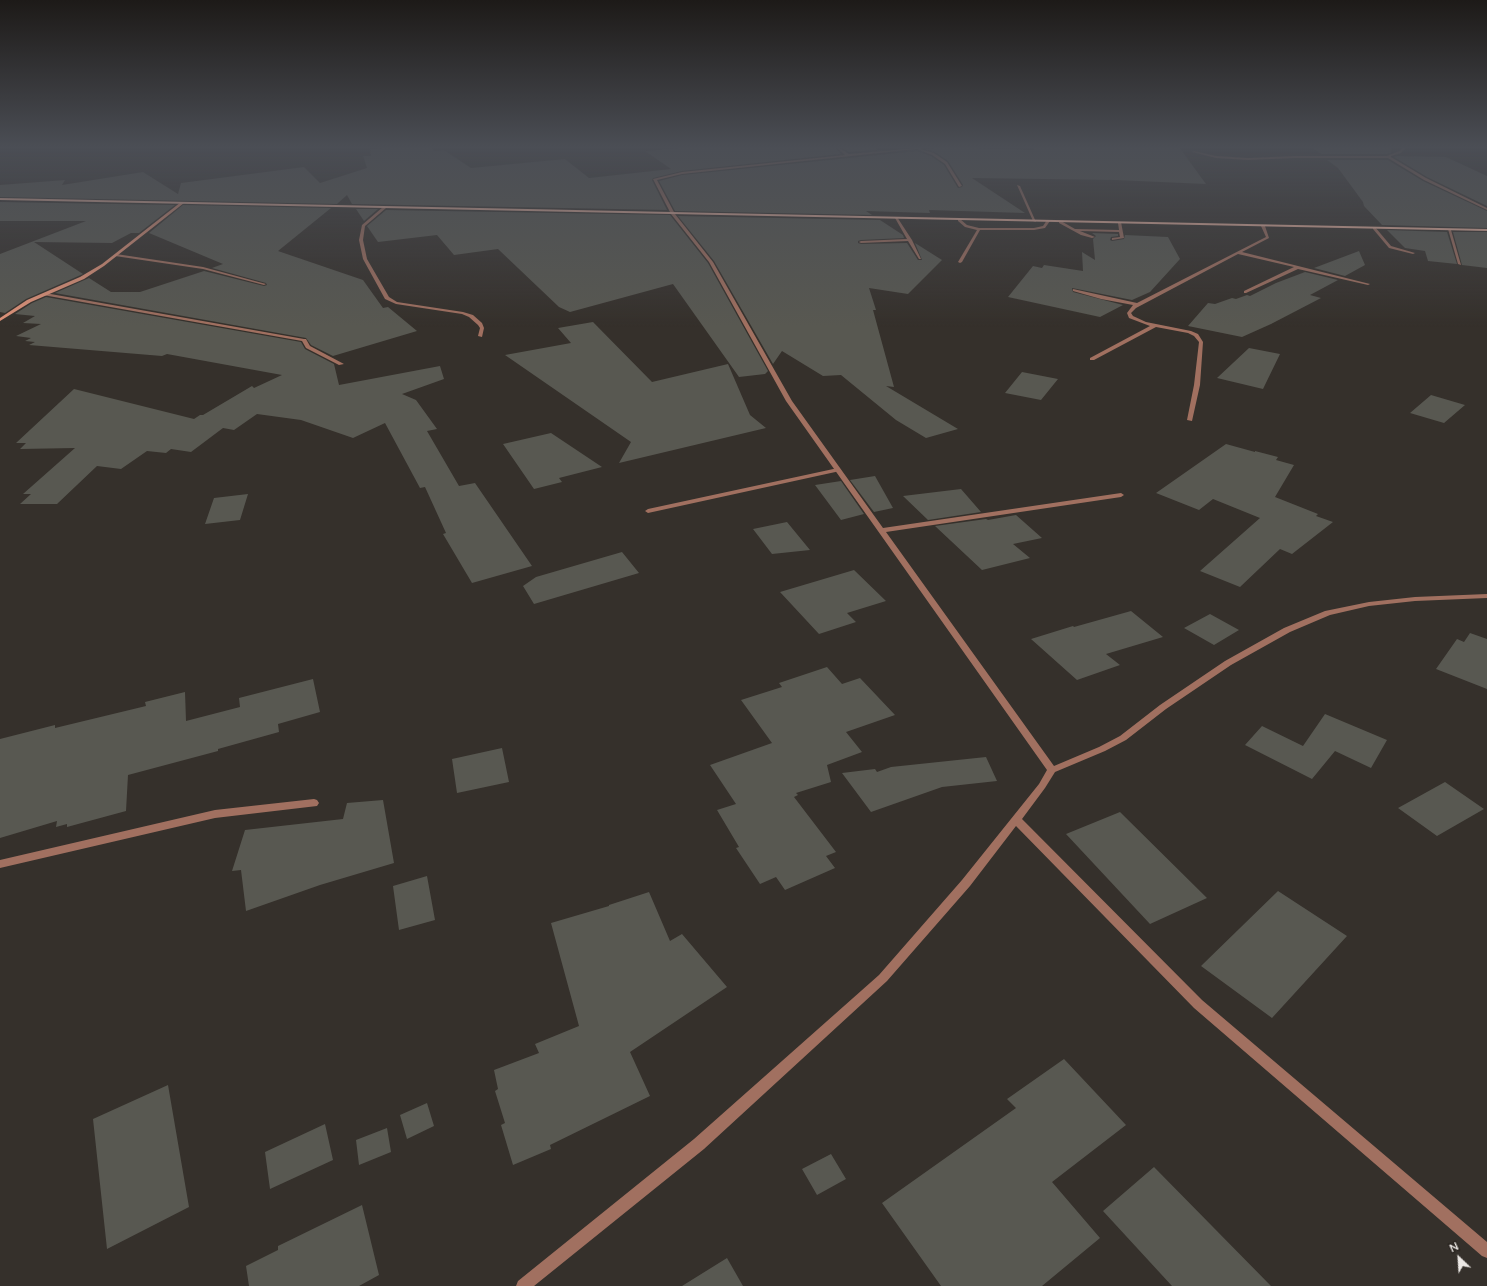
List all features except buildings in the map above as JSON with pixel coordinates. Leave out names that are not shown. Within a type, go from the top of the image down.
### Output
[{"type":"main road","points":[[344,207],[1487,230]]},
{"type":"street","points":[[0,320],[29,301],[82,278],[103,265],[177,207]]},
{"type":"street","points":[[670,207],[673,214],[711,262],[789,402],[882,530],[1052,770]]},
{"type":"street","points":[[1029,207],[1036,221]]},
{"type":"street","points":[[384,208],[363,226],[361,240],[365,260],[378,280],[387,298],[396,303],[467,315],[480,324],[482,328],[480,336]]},
{"type":"street","points":[[897,218],[920,258]]},
{"type":"street","points":[[959,220],[966,226],[979,229],[1034,229],[1044,226],[1048,221]]},
{"type":"street","points":[[1060,222],[1093,237]]},
{"type":"street","points":[[1112,239],[1122,238],[1120,223]]},
{"type":"street","points":[[1190,420],[1197,385],[1201,342],[1196,335],[1188,332],[1145,323],[1131,317],[1129,313],[1130,310],[1268,237],[1263,226]]},
{"type":"street","points":[[1374,228],[1390,247],[1413,253]]},
{"type":"street","points":[[960,262],[979,229]]},
{"type":"street","points":[[1075,230],[1121,232]]},
{"type":"street","points":[[1449,230],[1460,264]]},
{"type":"street","points":[[861,242],[910,240]]},
{"type":"street","points":[[1239,253],[1368,284]]},
{"type":"street","points":[[116,255],[203,268],[264,284]]},
{"type":"street","points":[[1246,292],[1298,267]]},
{"type":"street","points":[[1075,290],[1103,298],[1138,305]]},
{"type":"street","points":[[45,294],[304,340],[308,347],[341,364]]},
{"type":"street","points":[[1092,359],[1155,325]]},
{"type":"street","points":[[648,511],[838,470]]},
{"type":"street","points":[[882,530],[1121,495]]},
{"type":"street","points":[[523,1286],[699,1144],[883,978],[966,883],[1042,786],[1052,770],[1102,749],[1123,738],[1163,707],[1228,663],[1287,630],[1321,616],[1369,604],[1415,598],[1487,596]]},
{"type":"street","points":[[0,864],[215,814],[314,803]]},
{"type":"street","points":[[1016,819],[1198,1004],[1487,1251]]}]
